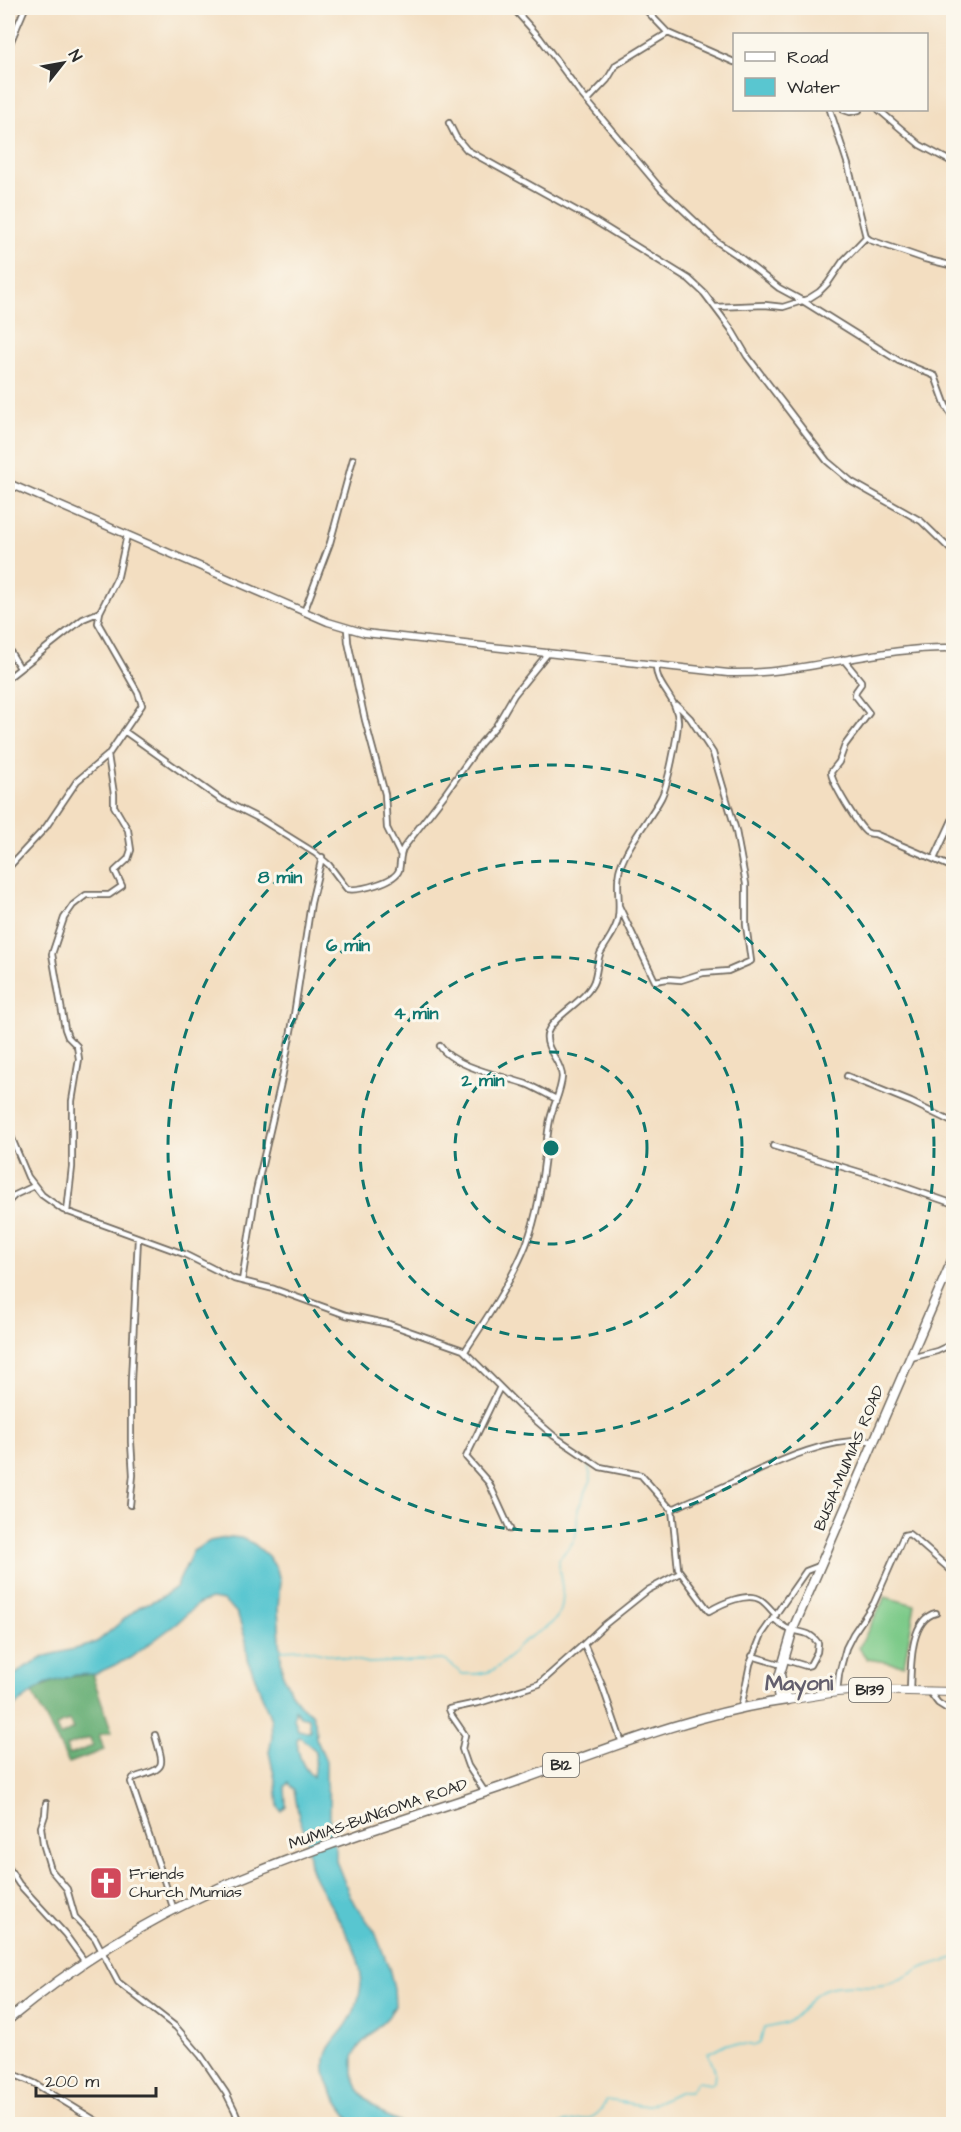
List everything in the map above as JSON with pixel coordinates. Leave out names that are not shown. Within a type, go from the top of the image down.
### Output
[{"type":"highway","name":"BUSIA-MUMIAS ROAD","points":[[783,1700],[777,1688],[782,1662],[793,1629],[954,1256]]},
{"type":"highway","name":"BUSIA-MUMIAS ROAD","points":[[780,1675],[783,1700]]},
{"type":"highway","points":[[762,1704],[777,1688]]},
{"type":"highway","name":"MUMIAS-BUNGOMA ROAD","points":[[8,2020],[102,1951],[174,1910],[220,1888],[300,1856],[622,1744],[694,1720],[783,1700]]},
{"type":"main road","name":"B139","points":[[783,1700],[837,1692],[954,1692]]},
{"type":"street","points":[[8,48],[25,8]]},
{"type":"street","points":[[513,8],[540,38],[587,101],[662,189],[708,233],[774,285],[899,361],[934,376],[954,419]]},
{"type":"street","points":[[644,8],[668,33],[733,62]]},
{"type":"street","points":[[587,101],[608,78],[616,65],[668,33]]},
{"type":"street","points":[[830,111],[846,156],[866,237],[917,256],[954,266]]},
{"type":"street","points":[[880,111],[920,145],[954,163]]},
{"type":"street","points":[[449,123],[456,137],[467,150],[684,274],[704,293],[734,333],[747,356],[827,461],[852,482],[921,520],[954,553]]},
{"type":"street","points":[[714,307],[765,305],[783,307],[814,296],[828,283],[843,261],[866,237]]},
{"type":"street","points":[[304,612],[330,543],[353,459]]},
{"type":"street","points":[[8,486],[304,612],[347,629],[376,634],[742,674],[916,649],[954,648]]},
{"type":"street","points":[[8,868],[46,827],[77,781],[108,754],[140,709],[142,703],[99,626],[100,612],[118,576],[127,535]]},
{"type":"street","points":[[8,678],[83,619],[100,612]]},
{"type":"street","points":[[124,731],[220,799],[262,820],[322,857],[346,888],[351,890],[392,878],[399,870],[400,854],[387,828],[385,794],[365,720],[347,629]]},
{"type":"street","points":[[8,648],[20,668]]},
{"type":"street","points":[[400,854],[467,761],[496,726],[514,695],[548,653]]},
{"type":"street","points":[[843,659],[861,681],[855,695],[869,713],[845,745],[839,762],[831,772],[832,780],[849,811],[866,832],[954,868]]},
{"type":"street","points":[[619,905],[655,981],[681,980],[703,973],[728,970],[751,961],[746,925],[746,884],[736,831],[711,750],[690,718],[675,703],[657,676],[656,665]]},
{"type":"street","points":[[465,1351],[482,1327],[526,1245],[537,1204],[549,1123],[562,1074],[548,1044],[548,1032],[556,1021],[590,989],[595,978],[599,957],[616,925],[621,866],[635,836],[664,790],[677,729],[678,713],[675,703]]},
{"type":"street","points":[[67,1212],[72,1167],[72,1101],[79,1067],[79,1052],[76,1044],[67,1035],[52,953],[64,918],[73,905],[87,895],[109,895],[122,886],[115,871],[130,856],[130,844],[128,830],[114,806],[108,754]]},
{"type":"street","points":[[934,859],[954,816]]},
{"type":"street","points":[[242,1281],[256,1191],[282,1078],[311,903],[322,857]]},
{"type":"street","points":[[440,1046],[446,1054],[462,1062],[526,1084],[556,1099]]},
{"type":"street","points":[[847,1076],[954,1123]]},
{"type":"street","points":[[8,1129],[24,1171],[34,1186],[50,1201],[67,1212],[184,1254],[229,1277],[274,1289],[346,1315],[389,1324],[465,1351],[546,1429],[592,1464],[612,1471],[640,1474],[665,1505],[672,1509]]},
{"type":"street","points":[[773,1146],[879,1178],[954,1204]]},
{"type":"street","points":[[8,1202],[15,1195],[34,1186]]},
{"type":"street","points":[[130,1505],[133,1479],[131,1381],[138,1238]]},
{"type":"street","points":[[909,1359],[937,1351],[954,1343]]},
{"type":"street","points":[[500,1387],[466,1457],[489,1483],[510,1529]]},
{"type":"street","points":[[672,1509],[791,1457],[849,1442],[873,1441]]},
{"type":"street","points":[[672,1509],[677,1564],[680,1573],[710,1611],[730,1600],[757,1598],[785,1627],[801,1630],[818,1643],[817,1652],[808,1666],[752,1656]]},
{"type":"street","points":[[837,1692],[840,1665],[846,1648],[852,1634],[874,1603],[904,1535],[909,1534],[954,1573]]},
{"type":"street","points":[[741,1708],[752,1656],[762,1634],[806,1571],[820,1566]]},
{"type":"street","points":[[485,1792],[468,1766],[462,1747],[465,1735],[449,1709],[482,1702],[537,1684],[558,1669],[603,1626],[648,1590],[680,1573]]},
{"type":"street","points":[[910,1691],[915,1634],[927,1618],[932,1613],[936,1613]]},
{"type":"street","points":[[584,1644],[602,1685],[622,1744]]},
{"type":"street","points":[[929,1691],[938,1703],[954,1713]]},
{"type":"street","points":[[155,1735],[160,1754],[158,1770],[133,1778],[131,1782],[174,1910]]},
{"type":"street","points":[[46,1803],[41,1833],[49,1864],[56,1877],[65,1885],[75,1917],[92,1935],[112,1973],[124,1987],[167,2019],[195,2049],[226,2093],[240,2124]]},
{"type":"street","points":[[8,1867],[19,1884],[65,1934],[85,1962]]},
{"type":"street","points":[[8,2072],[34,2083],[101,2124]]},
{"type":"green space","points":[[885,1597],[915,1605],[904,1665],[867,1659],[859,1648]]},
{"type":"green space","points":[[92,1674],[112,1732],[99,1735],[104,1750],[69,1763],[32,1693],[54,1681]],"holes":[[[69,1721],[73,1729],[60,1736],[56,1726]],[[90,1738],[93,1746],[69,1755],[66,1746]]]},
{"type":"water","points":[[231,1537],[241,1538],[254,1544],[268,1556],[277,1569],[280,1581],[278,1609],[282,1672],[291,1693],[303,1708],[312,1713],[315,1721],[316,1738],[326,1761],[330,1826],[336,1850],[336,1861],[351,1898],[375,1932],[394,1988],[395,2006],[388,2017],[359,2046],[353,2057],[353,2075],[358,2089],[372,2105],[389,2118],[404,2124],[354,2124],[336,2099],[327,2079],[325,2059],[328,2050],[350,2019],[359,1998],[361,1976],[359,1964],[349,1938],[314,1876],[294,1790],[288,1783],[285,1786],[286,1806],[281,1811],[278,1807],[269,1752],[272,1737],[271,1720],[248,1659],[246,1641],[235,1611],[223,1601],[211,1599],[198,1604],[176,1624],[130,1658],[95,1674],[76,1675],[45,1684],[8,1711],[8,1680],[46,1656],[98,1641],[139,1607],[160,1598],[176,1587],[193,1551],[210,1541]],"holes":[[[295,1710],[300,1716],[309,1718],[310,1731],[298,1730],[294,1718]],[[300,1737],[316,1751],[313,1777],[301,1760],[297,1739]]]},
{"type":"waterway","points":[[279,1650],[305,1649],[368,1663],[443,1660],[462,1674],[493,1670],[523,1642],[555,1620],[561,1609],[563,1597],[559,1559],[576,1535],[578,1509],[591,1480],[588,1464]]},
{"type":"waterway","points":[[560,2124],[593,2117],[606,2100],[647,2106],[682,2091],[690,2091],[697,2082],[711,2084],[714,2082],[715,2071],[708,2053],[725,2044],[754,2045],[760,2042],[764,2028],[790,2021],[822,1990],[842,1985],[884,1985],[927,1966],[954,1958]]},
{"type":"place","name":"Friends Church Mumias","points":[[106,1883]]},
{"type":"district","name":"Mayoni","points":[[799,1683]]}]
